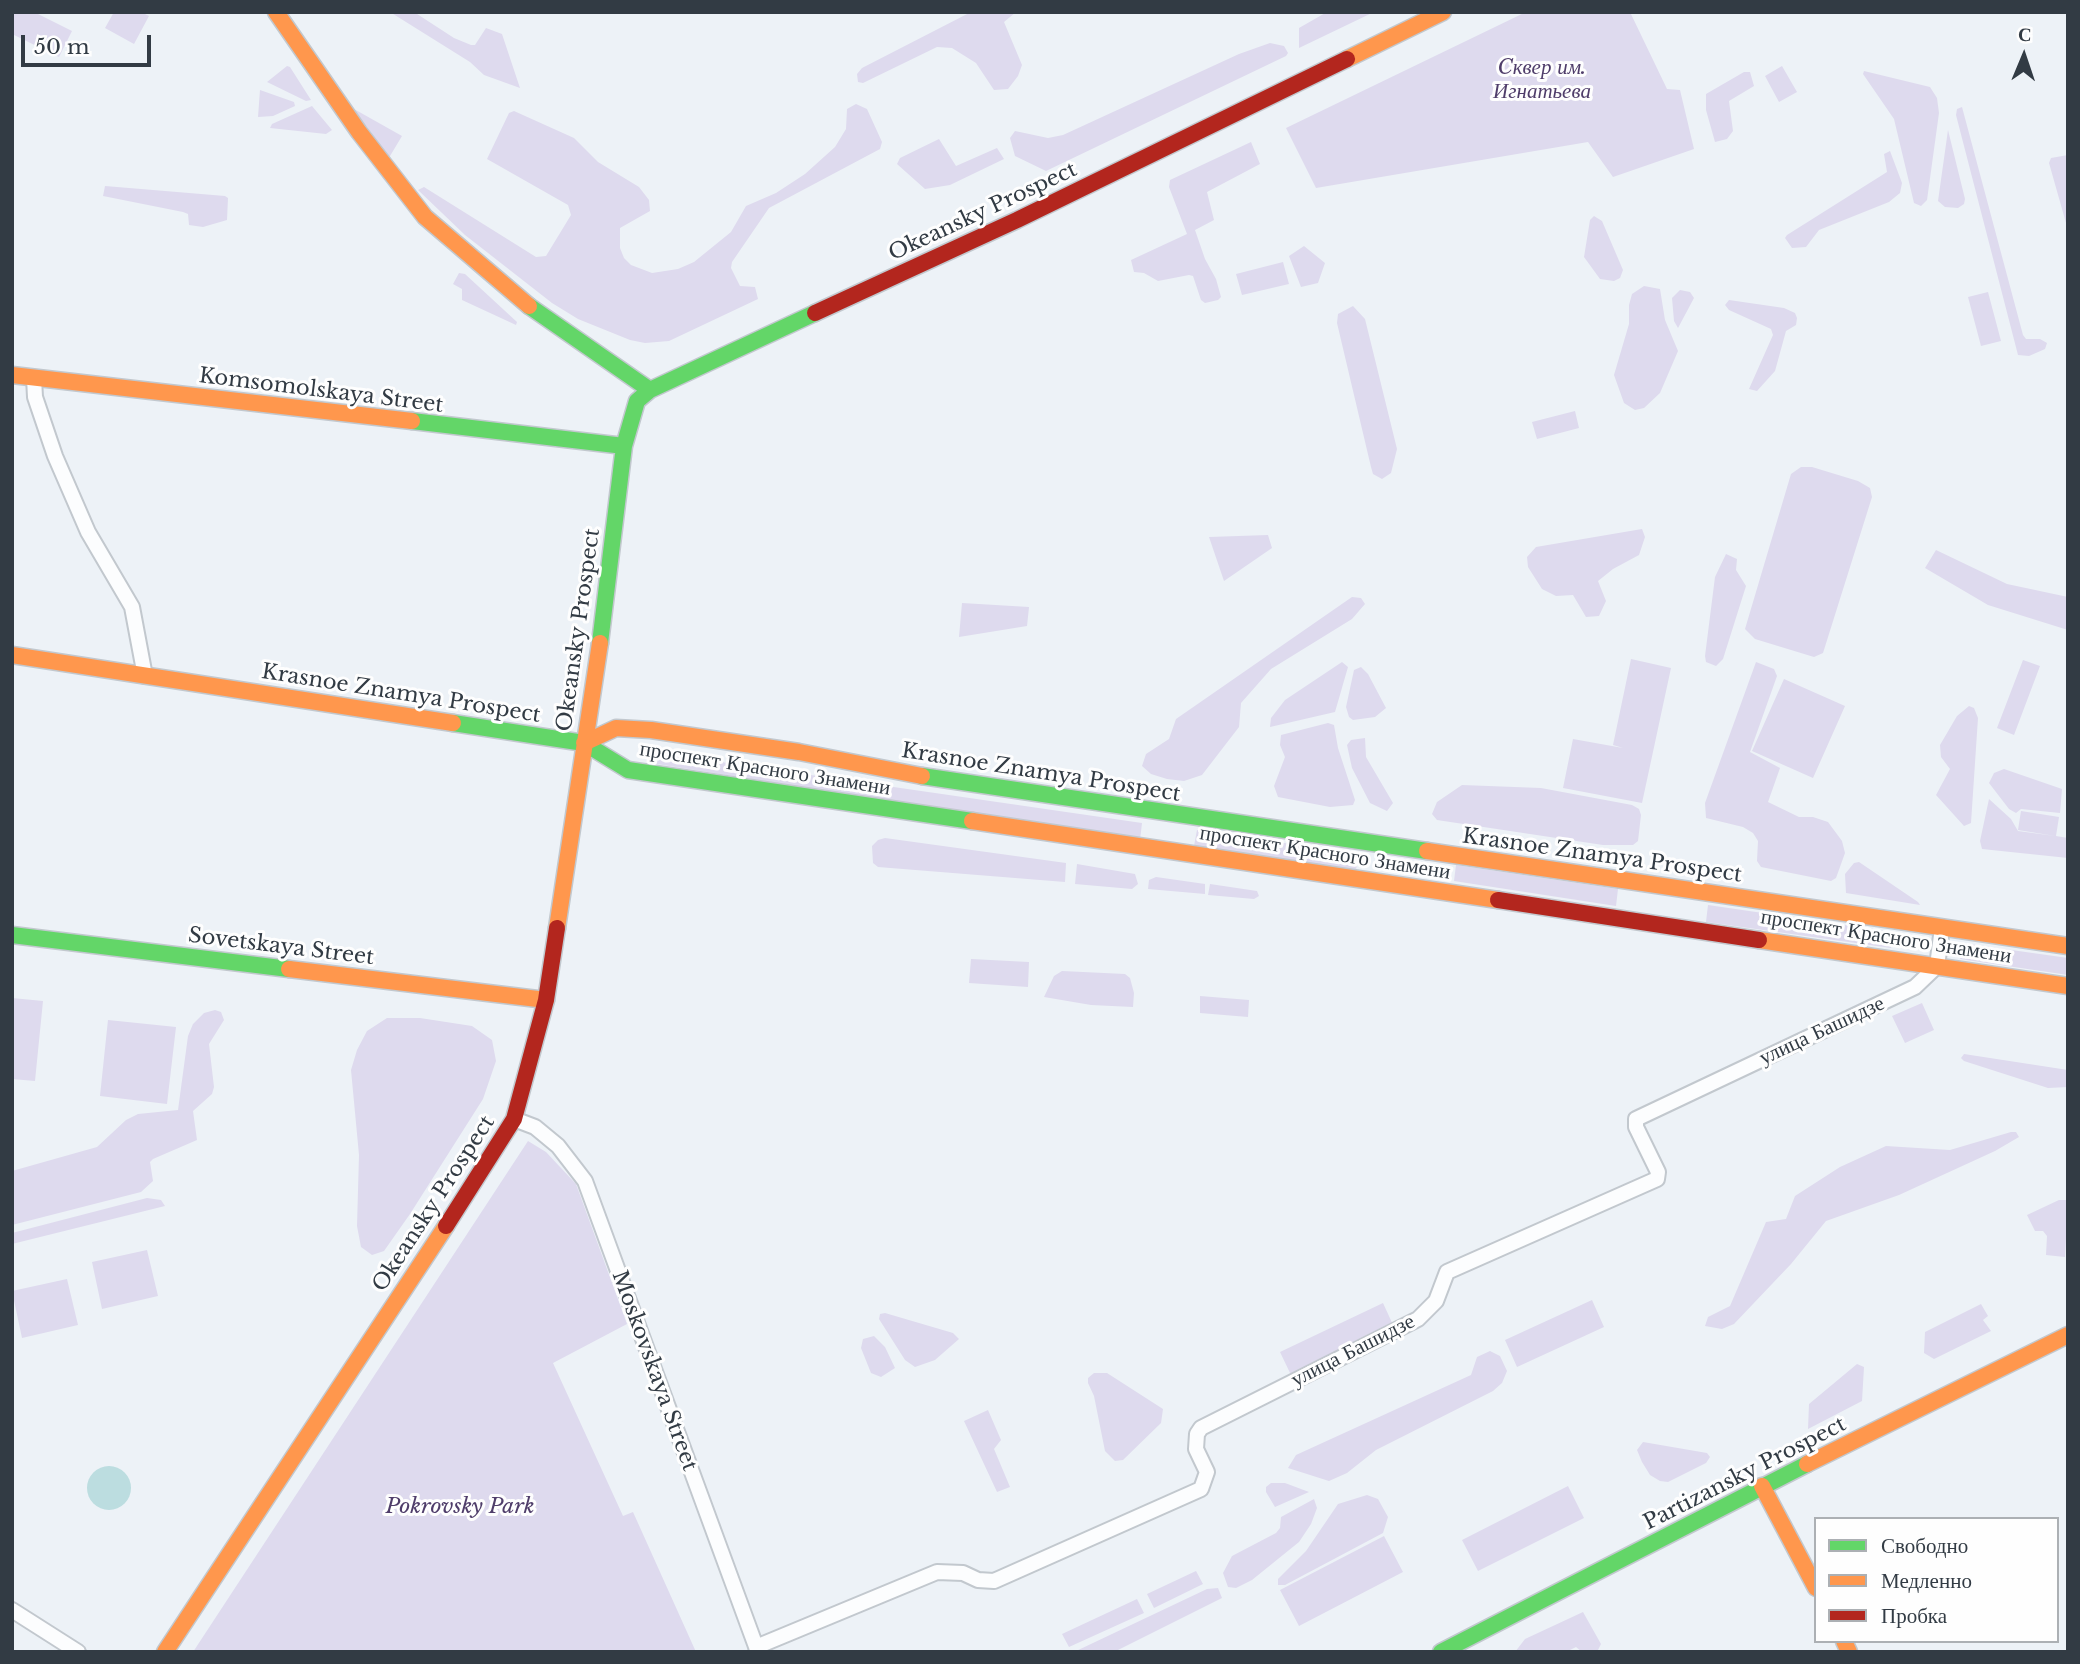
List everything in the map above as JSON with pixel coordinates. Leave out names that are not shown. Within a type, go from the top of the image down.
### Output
[{"type":"main road","points":[[276,12],[359,132],[425,217],[542,317],[650,390]]},
{"type":"main road","name":"Okeansky Prospect","points":[[165,1652],[362,1356],[514,1119],[546,1000],[624,446],[633,410],[650,390],[1017,220],[1443,12]]},
{"type":"main road","name":"Komsomolskaya Street","points":[[12,375],[624,446]]},
{"type":"main road","name":"Krasnoe Znamya Prospect","points":[[12,655],[584,743],[616,728],[651,730],[799,752],[906,774],[2068,946]]},
{"type":"main road","name":"проспект Красного Знамени","points":[[584,743],[636,771],[2068,986]]},
{"type":"main road","name":"Sovetskaya Street","points":[[12,935],[546,1000]]},
{"type":"main road","name":"Partizansky Prospect","points":[[1441,1652],[1574,1587],[1762,1486],[2068,1335]]},
{"type":"main road","points":[[1762,1486],[1814,1584]]},
{"type":"street","points":[[34,378],[35,397],[55,456],[88,532],[132,607],[145,676]]},
{"type":"street","points":[[1937,966],[1942,928]]},
{"type":"street","name":"улица Башидзе","points":[[757,1649],[937,1572],[963,1573],[978,1580],[994,1581],[1201,1489],[1207,1472],[1196,1449],[1196,1441],[1197,1434],[1207,1424],[1418,1319],[1436,1301],[1447,1272],[1657,1179],[1658,1172],[1636,1127],[1636,1119],[1915,987],[1937,966]]},
{"type":"street","name":"Moskovskaya Street","points":[[514,1119],[536,1127],[558,1146],[585,1181],[757,1649]]},
{"type":"street","points":[[12,1610],[78,1652]]},
{"type":"green space","points":[[12,12],[34,12],[72,31],[59,57],[12,34]]},
{"type":"green space","points":[[114,12],[141,12],[149,16],[134,44],[105,28]]},
{"type":"green space","points":[[390,12],[414,12],[454,38],[471,45],[475,45],[486,28],[502,34],[520,88],[484,75],[470,62]]},
{"type":"green space","points":[[971,12],[1016,12],[1004,22],[1022,65],[1008,89],[994,90],[976,63],[952,48],[937,47],[863,83],[858,82],[857,74],[862,68]]},
{"type":"green space","points":[[1327,12],[1374,12],[1299,48],[1299,28]]},
{"type":"green space","name":"Cквер им. Игнатьева","points":[[1526,12],[1630,12],[1667,89],[1680,90],[1694,149],[1613,177],[1588,142],[1316,188],[1286,128]]},
{"type":"green space","points":[[1270,43],[1284,46],[1288,53],[1286,56],[1046,171],[1015,156],[1010,138],[1015,131],[1048,138],[1063,135],[1239,54]]},
{"type":"green space","points":[[287,66],[311,100],[306,101],[267,82]]},
{"type":"green space","points":[[1782,66],[1797,92],[1779,102],[1765,76]]},
{"type":"green space","points":[[1864,71],[1930,87],[1937,98],[1939,113],[1927,200],[1921,206],[1914,203],[1894,119],[1863,74]]},
{"type":"green space","points":[[1744,72],[1750,72],[1754,86],[1729,101],[1733,131],[1727,139],[1715,142],[1706,110],[1706,94]]},
{"type":"green space","points":[[260,90],[294,102],[295,106],[273,116],[258,117]]},
{"type":"green space","points":[[856,104],[867,109],[882,142],[880,149],[769,208],[732,262],[731,268],[740,286],[755,287],[758,299],[669,341],[645,343],[630,340],[578,319],[552,303],[465,235],[418,190],[424,187],[536,257],[546,256],[571,215],[568,205],[487,159],[509,113],[514,111],[574,138],[598,162],[639,187],[649,200],[650,211],[620,228],[620,248],[624,258],[631,265],[652,273],[678,269],[694,262],[731,232],[746,206],[776,193],[805,174],[835,147],[846,129],[847,109]]},
{"type":"green space","points":[[312,106],[332,130],[326,134],[270,128],[272,124]]},
{"type":"green space","points":[[1962,107],[2023,335],[2026,339],[2040,339],[2047,343],[2045,349],[2029,356],[2018,355],[1956,115],[1957,109]]},
{"type":"green space","points":[[354,109],[402,136],[390,156],[388,156]]},
{"type":"green space","points":[[1948,130],[1965,199],[1964,204],[1958,208],[1945,207],[1938,201]]},
{"type":"green space","points":[[939,139],[956,166],[997,148],[1004,159],[950,185],[925,189],[897,164],[900,158]]},
{"type":"green space","points":[[1251,142],[1260,164],[1207,192],[1214,220],[1195,230],[1221,297],[1205,303],[1201,300],[1193,276],[1158,281],[1144,273],[1134,272],[1131,260],[1187,234],[1169,187],[1170,180]]},
{"type":"green space","points":[[1890,151],[1902,183],[1900,193],[1889,202],[1819,230],[1806,247],[1792,248],[1785,238],[1787,235],[1887,172],[1884,154]]},
{"type":"green space","points":[[2068,155],[2068,230],[2049,163],[2051,158]]},
{"type":"green space","points":[[105,186],[225,196],[228,198],[227,220],[203,227],[189,225],[188,214],[183,212],[103,196]]},
{"type":"green space","points":[[1594,216],[1602,221],[1623,270],[1620,278],[1614,281],[1600,279],[1584,257],[1590,220]]},
{"type":"green space","points":[[1304,246],[1325,263],[1318,283],[1301,287],[1289,256]]},
{"type":"green space","points":[[1283,262],[1289,284],[1242,295],[1236,274]]},
{"type":"green space","points":[[459,273],[465,274],[517,322],[516,325],[462,300],[462,289],[453,284]]},
{"type":"green space","points":[[1644,286],[1660,289],[1665,320],[1678,351],[1660,393],[1644,408],[1635,410],[1624,403],[1614,375],[1629,324],[1632,294]]},
{"type":"green space","points":[[1680,290],[1690,292],[1694,298],[1678,328],[1674,321],[1672,298]]},
{"type":"green space","points":[[1988,292],[2001,341],[1981,346],[1968,297]]},
{"type":"green space","points":[[1729,300],[1784,308],[1795,313],[1797,318],[1796,325],[1786,331],[1775,371],[1757,391],[1749,389],[1773,335],[1771,329],[1729,310],[1725,305]]},
{"type":"green space","points":[[1353,306],[1365,319],[1397,449],[1391,473],[1382,479],[1373,474],[1337,323],[1338,314]]},
{"type":"green space","points":[[1575,411],[1579,428],[1537,439],[1532,422]]},
{"type":"green space","points":[[1801,467],[1812,467],[1858,481],[1870,488],[1872,497],[1823,653],[1814,657],[1755,639],[1745,629],[1791,474]]},
{"type":"green space","points":[[1642,529],[1645,537],[1639,555],[1613,569],[1598,581],[1606,601],[1599,616],[1586,617],[1573,595],[1556,596],[1542,589],[1528,567],[1527,557],[1536,547]]},
{"type":"green space","points":[[1268,535],[1272,548],[1224,581],[1209,537]]},
{"type":"green space","points":[[1936,550],[2007,584],[2068,597],[2068,630],[1988,605],[1925,568]]},
{"type":"green space","points":[[1726,554],[1737,559],[1736,570],[1746,586],[1723,659],[1716,666],[1706,662],[1705,656],[1715,577]]},
{"type":"green space","points":[[1352,597],[1361,598],[1365,604],[1352,619],[1271,669],[1241,703],[1239,727],[1202,775],[1184,781],[1167,779],[1151,774],[1142,766],[1146,754],[1169,739],[1176,719]]},
{"type":"green space","points":[[962,603],[1029,607],[1027,626],[959,637]]},
{"type":"green space","points":[[1631,659],[1671,668],[1642,803],[1563,788],[1573,739],[1623,748],[1613,745]]},
{"type":"green space","points":[[2023,660],[2040,666],[2014,735],[1997,728]]},
{"type":"green space","points":[[1342,662],[1348,667],[1335,712],[1270,727],[1271,718],[1285,700]]},
{"type":"green space","points":[[1756,662],[1774,669],[1777,676],[1750,752],[1780,768],[1768,802],[1799,817],[1813,817],[1828,822],[1842,841],[1845,853],[1836,878],[1831,881],[1761,867],[1757,861],[1758,841],[1753,833],[1743,827],[1706,818],[1705,803]]},
{"type":"green space","points":[[1361,667],[1368,674],[1386,708],[1375,717],[1353,720],[1346,707],[1354,670]]},
{"type":"green space","points":[[1784,679],[1845,706],[1813,778],[1752,751]]},
{"type":"green space","points":[[1969,706],[1974,708],[1978,718],[1971,823],[1964,826],[1936,795],[1950,769],[1941,757],[1940,745],[1957,716]]},
{"type":"green space","points":[[1328,723],[1334,725],[1338,748],[1355,800],[1353,805],[1330,807],[1278,797],[1274,786],[1285,757],[1280,745],[1281,735]]},
{"type":"green space","points":[[1365,738],[1366,757],[1393,803],[1387,811],[1370,803],[1352,768],[1347,745],[1351,740]]},
{"type":"green space","points":[[652,752],[1142,823],[1140,840],[650,763]]},
{"type":"green space","points":[[2004,769],[2062,789],[2060,813],[2021,809],[2016,813],[2009,809],[1989,783],[1994,773]]},
{"type":"green space","points":[[1462,785],[1541,788],[1632,805],[1639,809],[1641,815],[1638,841],[1633,845],[1603,845],[1437,820],[1432,814],[1437,802]]},
{"type":"green space","points":[[1989,799],[2011,819],[2018,831],[2055,836],[2018,830],[2021,811],[2059,817],[2056,836],[2068,838],[2068,858],[1982,849],[1980,841]]},
{"type":"green space","points":[[1197,830],[1359,854],[1356,870],[1194,846]]},
{"type":"green space","points":[[885,838],[1066,863],[1065,882],[878,867],[873,863],[872,846]]},
{"type":"green space","points":[[1859,862],[1920,905],[1846,893],[1845,874],[1854,863]]},
{"type":"green space","points":[[1077,864],[1135,874],[1138,884],[1132,889],[1075,884]]},
{"type":"green space","points":[[1456,865],[1618,889],[1616,906],[1454,881]]},
{"type":"green space","points":[[1156,877],[1205,884],[1205,894],[1148,889],[1149,880]]},
{"type":"green space","points":[[1210,884],[1257,891],[1259,896],[1254,899],[1208,895]]},
{"type":"green space","points":[[1708,905],[1893,932],[1891,948],[1706,922]]},
{"type":"green space","points":[[1962,943],[2068,958],[2068,975],[1960,959]]},
{"type":"green space","points":[[971,959],[1029,962],[1028,987],[969,983]]},
{"type":"green space","points":[[1062,971],[1125,974],[1130,978],[1134,993],[1133,1007],[1091,1005],[1044,997],[1054,976]]},
{"type":"green space","points":[[1200,996],[1249,1000],[1248,1017],[1200,1013]]},
{"type":"green space","points":[[12,998],[43,1001],[35,1081],[12,1079]]},
{"type":"green space","points":[[1922,1003],[1934,1030],[1905,1043],[1892,1016]]},
{"type":"green space","points":[[215,1010],[221,1012],[224,1020],[209,1044],[214,1087],[212,1094],[193,1111],[197,1140],[153,1159],[150,1162],[153,1181],[141,1192],[12,1225],[12,1171],[97,1147],[126,1120],[138,1114],[178,1110],[188,1036],[193,1024],[204,1013]]},
{"type":"green space","points":[[387,1018],[420,1018],[472,1026],[492,1040],[496,1061],[483,1099],[410,1214],[384,1251],[372,1255],[361,1247],[357,1226],[359,1155],[351,1070],[367,1031]]},
{"type":"green space","points":[[108,1020],[176,1027],[167,1104],[100,1096]]},
{"type":"green space","points":[[1964,1054],[2068,1070],[2068,1087],[2048,1088],[1964,1061],[1961,1058]]},
{"type":"green space","points":[[2016,1132],[2019,1137],[1995,1151],[1899,1195],[1826,1221],[1791,1264],[1734,1324],[1722,1329],[1705,1326],[1708,1317],[1730,1306],[1766,1222],[1786,1219],[1795,1196],[1840,1167],[1886,1146],[1950,1150]]},
{"type":"green space","name":"Pokrovsky Park","points":[[528,1141],[546,1152],[576,1184],[627,1324],[553,1363],[623,1516],[633,1512],[696,1652],[193,1652]]},
{"type":"green space","points":[[147,1198],[161,1200],[165,1206],[12,1244],[12,1233]]},
{"type":"green space","points":[[2059,1200],[2068,1200],[2065,1257],[2046,1255],[2047,1236],[2043,1231],[2035,1231],[2027,1215]]},
{"type":"green space","points":[[147,1250],[158,1296],[102,1309],[92,1262]]},
{"type":"green space","points":[[67,1279],[78,1325],[22,1338],[12,1291]]},
{"type":"green space","points":[[1592,1300],[1604,1327],[1517,1367],[1505,1340]]},
{"type":"green space","points":[[1383,1303],[1394,1327],[1291,1375],[1280,1352]]},
{"type":"green space","points":[[1981,1304],[1988,1316],[1983,1320],[1991,1331],[1934,1359],[1924,1353],[1925,1332]]},
{"type":"green space","points":[[885,1313],[953,1333],[959,1339],[935,1360],[915,1367],[905,1360],[879,1319],[880,1314]]},
{"type":"green space","points":[[874,1336],[885,1347],[895,1368],[881,1377],[871,1373],[861,1348],[863,1339]]},
{"type":"green space","points":[[1490,1351],[1500,1356],[1507,1371],[1502,1383],[1493,1391],[1376,1450],[1347,1473],[1329,1481],[1288,1468],[1296,1455],[1471,1375],[1477,1357]]},
{"type":"green space","points":[[1857,1364],[1864,1367],[1862,1401],[1808,1429],[1809,1404]]},
{"type":"green space","points":[[1094,1373],[1107,1373],[1163,1409],[1161,1423],[1123,1460],[1115,1461],[1105,1451],[1094,1396],[1088,1383],[1088,1378]]},
{"type":"green space","points":[[988,1410],[1001,1440],[994,1449],[1010,1487],[997,1492],[964,1421]]},
{"type":"green space","points":[[1643,1442],[1707,1453],[1710,1457],[1706,1463],[1668,1482],[1660,1481],[1650,1475],[1642,1462],[1637,1450]]},
{"type":"green space","points":[[1271,1483],[1285,1483],[1309,1492],[1275,1507],[1266,1492],[1266,1487]]},
{"type":"green space","points":[[1568,1486],[1584,1518],[1478,1571],[1462,1540]]},
{"type":"green space","points":[[1367,1495],[1378,1499],[1388,1517],[1383,1533],[1285,1585],[1278,1585],[1278,1579],[1306,1551],[1338,1504]]},
{"type":"green space","points":[[1314,1499],[1317,1508],[1311,1524],[1299,1542],[1252,1580],[1236,1588],[1228,1587],[1223,1573],[1232,1556],[1276,1533],[1280,1528],[1281,1517]]},
{"type":"green space","points":[[1384,1536],[1403,1572],[1299,1626],[1280,1590]]},
{"type":"green space","points":[[1196,1571],[1203,1584],[1154,1608],[1147,1594]]},
{"type":"green space","points":[[1218,1588],[1222,1598],[1114,1652],[1074,1652],[1207,1589]]},
{"type":"green space","points":[[1137,1599],[1144,1613],[1069,1647],[1062,1634]]},
{"type":"green space","points":[[1583,1612],[1601,1644],[1597,1652],[1582,1652],[1576,1647],[1566,1652],[1515,1652],[1525,1639]]},
{"type":"water","points":[[109,1466],[124,1473],[131,1488],[124,1503],[109,1510],[94,1503],[87,1488],[94,1473]]},
{"type":"traffic: fast","points":[[529,306],[650,390]]},
{"type":"traffic: fast","points":[[600,643],[624,446],[637,401],[650,390],[815,313]]},
{"type":"traffic: fast","points":[[412,421],[624,446]]},
{"type":"traffic: fast","points":[[453,723],[584,743],[628,770],[972,821]]},
{"type":"traffic: fast","points":[[922,776],[1427,851]]},
{"type":"traffic: fast","points":[[12,935],[289,969]]},
{"type":"traffic: fast","points":[[1441,1652],[1807,1464]]},
{"type":"traffic: slow","points":[[276,12],[359,132],[425,217],[529,306]]},
{"type":"traffic: slow","points":[[1347,59],[1443,12]]},
{"type":"traffic: slow","points":[[12,375],[412,421]]},
{"type":"traffic: slow","points":[[557,928],[600,643]]},
{"type":"traffic: slow","points":[[12,655],[453,723]]},
{"type":"traffic: slow","points":[[584,743],[616,728],[651,730],[799,752],[922,776]]},
{"type":"traffic: slow","points":[[972,821],[1498,900]]},
{"type":"traffic: slow","points":[[1427,851],[2068,946]]},
{"type":"traffic: slow","points":[[1759,940],[2068,986]]},
{"type":"traffic: slow","points":[[289,969],[546,1000]]},
{"type":"traffic: slow","points":[[165,1652],[446,1226]]},
{"type":"traffic: slow","points":[[1807,1464],[2068,1335]]},
{"type":"traffic: slow","points":[[1762,1486],[1814,1584]]},
{"type":"traffic: slow","points":[[1845,1643],[1849,1652]]},
{"type":"traffic: jam","points":[[815,313],[1017,220],[1347,59]]},
{"type":"traffic: jam","points":[[1498,900],[1759,940]]},
{"type":"traffic: jam","points":[[446,1226],[514,1119],[546,1000],[557,928]]}]
